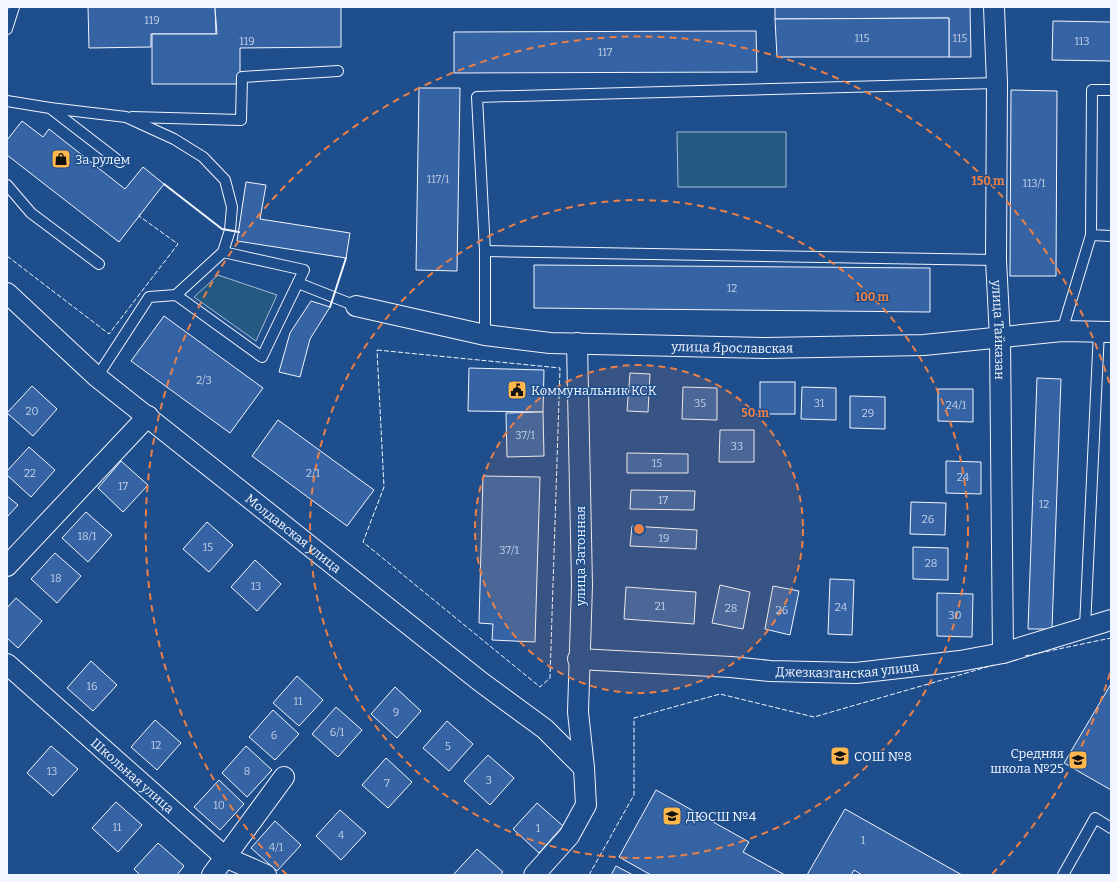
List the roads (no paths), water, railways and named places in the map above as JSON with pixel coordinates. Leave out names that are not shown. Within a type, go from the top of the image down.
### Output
[{"type":"street","name":"улица Тайказан","points":[[994,7],[997,83],[996,260],[1000,338],[1004,653]]},
{"type":"street","name":"Молдавская улица","points":[[7,293],[97,377],[481,682],[545,729],[584,768]]},
{"type":"street","name":"улица Ярославская","points":[[356,306],[485,335],[550,343],[766,348],[924,345],[1062,331],[1105,332]]},
{"type":"street","name":"улица Затонная","points":[[577,343],[582,585],[578,659],[578,712],[584,768]]},
{"type":"street","points":[[7,566],[148,416]]},
{"type":"street","name":"Джезказганская улица","points":[[578,659],[731,667],[770,671],[856,674],[960,661],[1004,653],[1111,620]]},
{"type":"street","name":"Школьная улица","points":[[7,664],[225,857],[266,875]]},
{"type":"street","points":[[534,875],[569,836],[586,805],[584,768]]},
{"type":"street","points":[[212,875],[284,777]]},
{"type":"lane","points":[[7,29],[14,7]]},
{"type":"lane","points":[[7,101],[50,108],[126,117],[241,120],[242,77],[338,71]]},
{"type":"lane","points":[[485,335],[485,251],[477,97],[997,83]]},
{"type":"lane","points":[[1062,331],[1091,235],[1092,90],[1111,90]]},
{"type":"lane","points":[[50,108],[120,162]]},
{"type":"lane","points":[[97,377],[149,297],[176,295],[223,252],[230,230],[232,207],[225,180],[203,158],[174,139],[126,117]]},
{"type":"lane","points":[[7,185],[31,213],[99,264]]},
{"type":"lane","points":[[1091,235],[1111,236]]},
{"type":"lane","points":[[485,251],[996,260]]},
{"type":"lane","points":[[176,295],[262,357],[304,270],[223,252]]},
{"type":"lane","points":[[298,283],[356,306]]},
{"type":"lane","points":[[1085,627],[1105,332]]},
{"type":"lane","points":[[1063,875],[1095,818],[1111,828]]},
{"type":"place","name":"За рулем","points":[[61,159]]},
{"type":"place","name":"Коммунальник КСК","points":[[517,390]]},
{"type":"place","name":"СОШ №8","points":[[840,756]]},
{"type":"place","name":"Средняя школа №25","points":[[1078,760]]},
{"type":"place","name":"ДЮСШ №4","points":[[672,816]]}]
